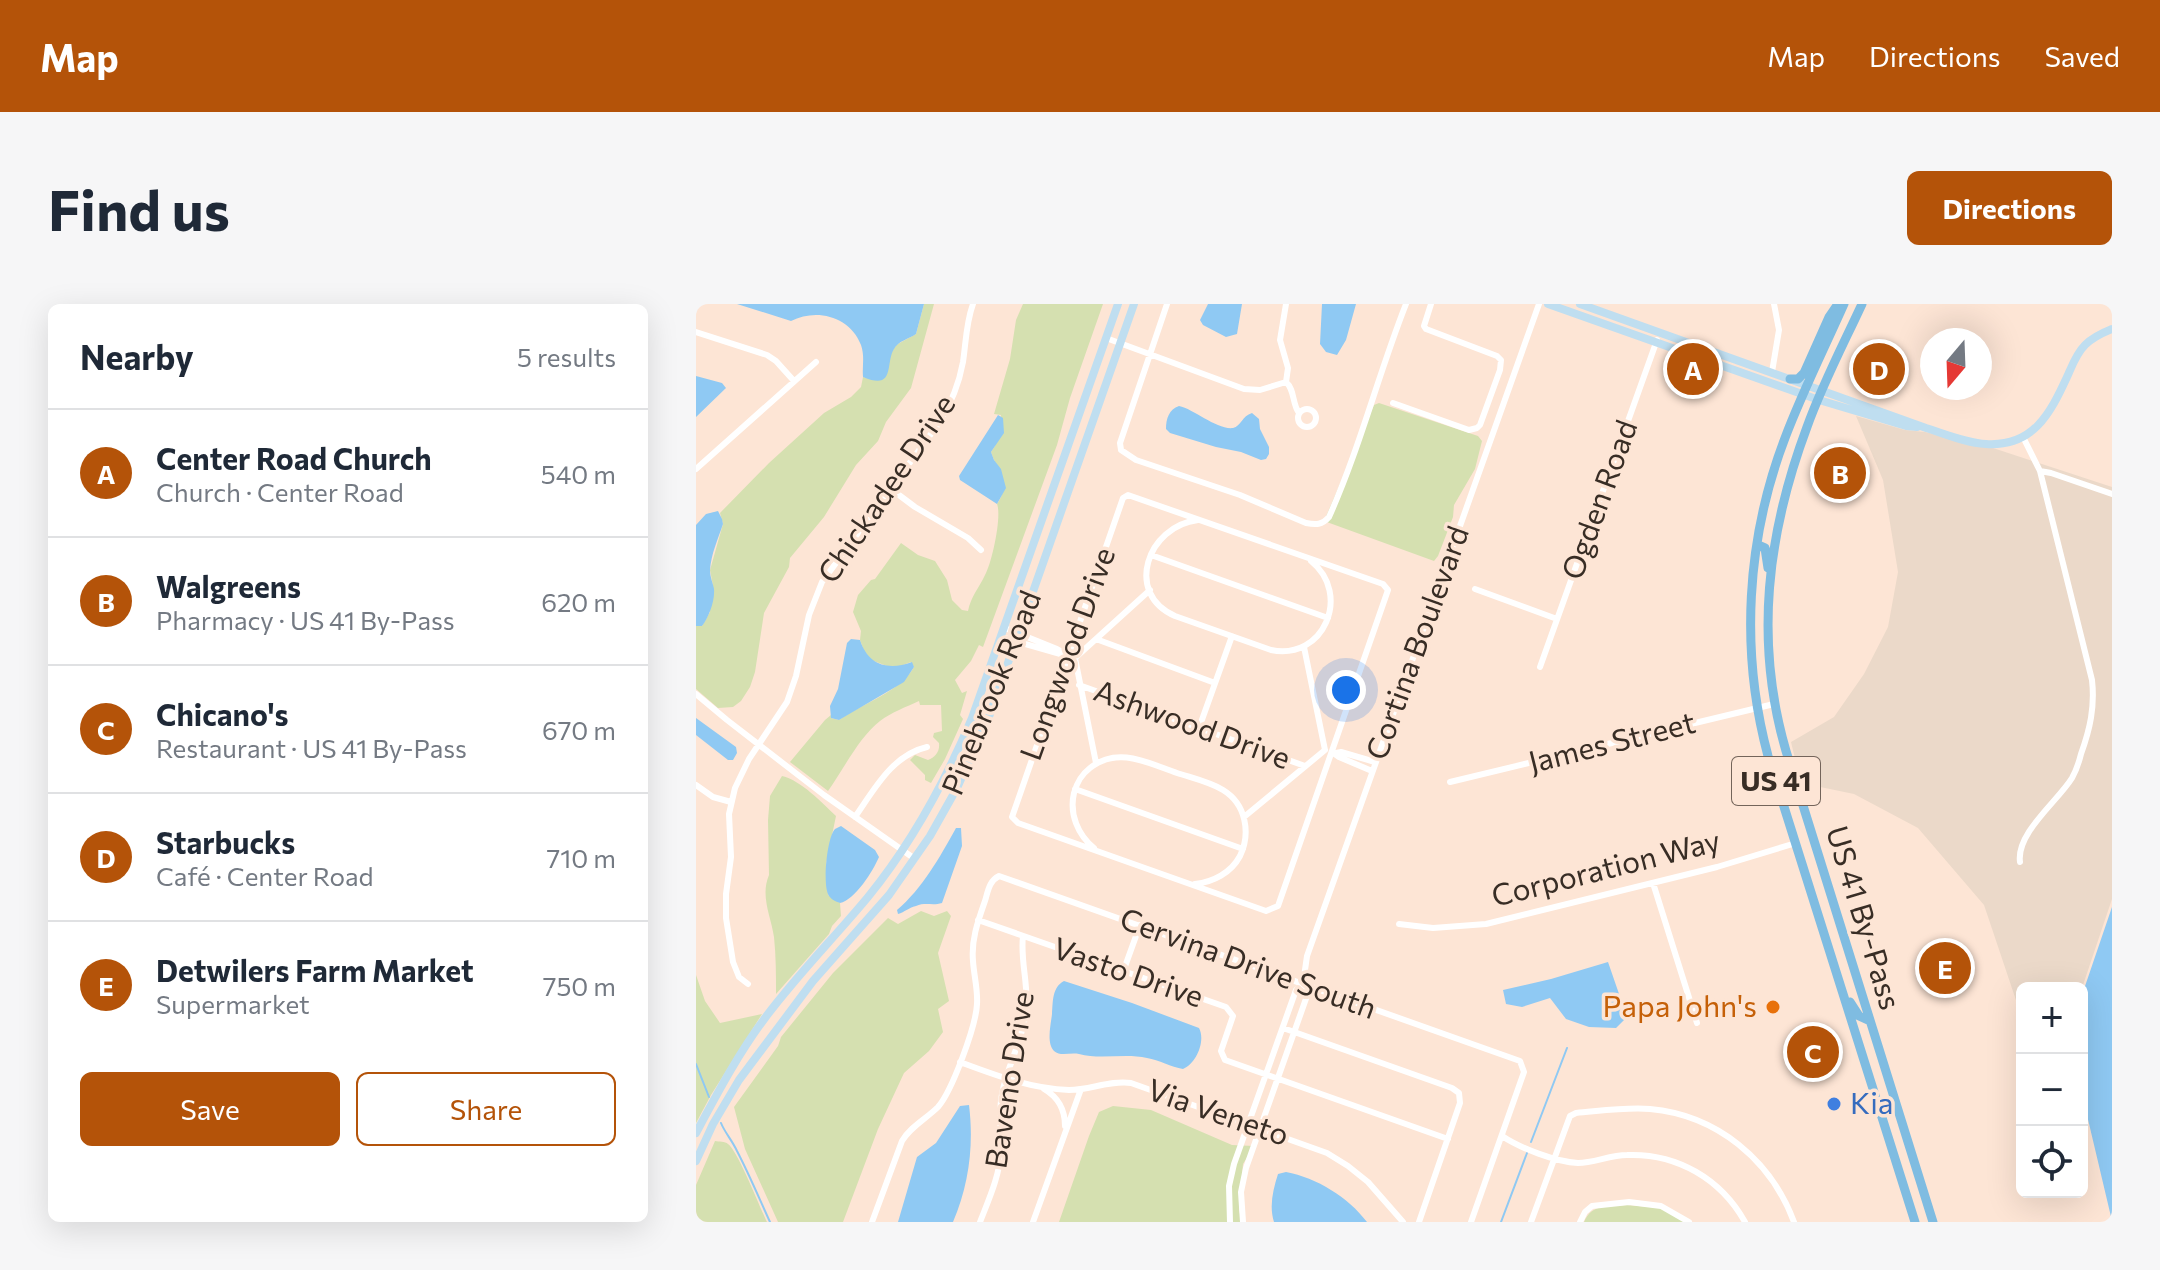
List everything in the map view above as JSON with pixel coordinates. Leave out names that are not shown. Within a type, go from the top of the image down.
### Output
[{"type":"main road","points":[[1790,379],[1802,376],[1829,317],[1841,304]]},
{"type":"main road","name":"US 41 By-Pass","points":[[1841,304],[1785,438],[1774,473],[1758,545],[1752,590],[1752,675],[1768,756],[1915,1222]]},
{"type":"main road","name":"US 41 By-Pass","points":[[1862,304],[1807,428],[1785,494],[1770,579],[1767,638],[1774,704],[1782,740],[1932,1217]]},
{"type":"main road","points":[[1758,545],[1765,548],[1770,579]]},
{"type":"main road","points":[[1796,843],[1818,857]]},
{"type":"main road","points":[[1820,916],[1830,936],[1851,1006],[1859,1016],[1870,1021]]},
{"type":"main road","points":[[1853,1026],[1870,1021]]},
{"type":"main road","points":[[1853,1026],[1863,1028],[1868,1034],[1896,1119],[1905,1133]]},
{"type":"main road","points":[[1906,1194],[1932,1217]]},
{"type":"street","name":"Chickadee Drive","points":[[748,984],[741,980],[735,968],[727,926],[731,802],[743,768],[781,714],[792,689],[806,624],[818,591],[949,405],[961,371],[973,304]]},
{"type":"street","name":"Pinebrook Road","points":[[696,1133],[763,1020],[867,898],[925,814],[953,761],[1003,633],[1118,304]]},
{"type":"street","name":"Pinebrook Road","points":[[696,1161],[735,1086],[771,1034],[813,981],[871,918],[915,859],[948,806],[990,714],[1134,304]]},
{"type":"street","points":[[1167,304],[1120,443],[1121,450],[1136,460],[1232,492],[1306,523],[1321,524],[1329,517],[1351,468],[1406,304]]},
{"type":"street","points":[[1286,304],[1280,340],[1288,368],[1286,382]]},
{"type":"street","points":[[1393,403],[1469,430],[1480,425],[1501,360],[1426,329],[1424,322],[1431,304]]},
{"type":"street","name":"Cortina Boulevard","points":[[1243,1222],[1243,1180],[1308,993],[1303,984],[1307,956],[1539,304]]},
{"type":"street","points":[[1548,304],[1772,372],[1806,390]]},
{"type":"street","points":[[1580,304],[1658,337],[1906,426],[1989,444],[2023,437],[2036,428],[2047,416],[2084,345],[2112,329]]},
{"type":"street","points":[[1772,372],[1779,341],[1774,304]]},
{"type":"street","points":[[696,332],[767,355],[794,381]]},
{"type":"street","name":"Ogden Road","points":[[1540,667],[1658,337]]},
{"type":"street","points":[[1106,338],[1244,389],[1260,390],[1286,382]]},
{"type":"street","points":[[696,469],[816,362]]},
{"type":"street","points":[[1286,382],[1291,387],[1299,413]]},
{"type":"street","points":[[2020,862],[2021,847],[2075,772],[2091,724],[2093,701],[2092,680],[2040,471],[2023,437]]},
{"type":"street","points":[[2040,471],[2112,494]]},
{"type":"street","points":[[891,489],[968,538],[981,550]]},
{"type":"street","name":"Longwood Drive","points":[[1133,495],[1301,555],[1383,584],[1388,590],[1276,909],[1266,911],[1187,884],[1013,819],[1011,814],[1071,657],[1124,497],[1133,495]]},
{"type":"street","points":[[1206,521],[1192,521],[1168,532],[1159,540],[1151,555],[1147,574],[1150,590],[1157,603],[1169,613],[1232,636],[1275,651],[1287,651],[1304,647],[1320,634],[1331,602],[1328,584],[1320,569],[1301,555]]},
{"type":"street","points":[[1151,555],[1328,618]]},
{"type":"street","points":[[1475,589],[1557,619]]},
{"type":"street","points":[[1003,633],[1055,654],[1071,657],[1096,639],[1150,590]]},
{"type":"street","points":[[1199,728],[1232,636]]},
{"type":"street","points":[[1096,639],[1215,683]]},
{"type":"street","points":[[1304,647],[1331,752],[1372,771]]},
{"type":"street","points":[[1071,657],[1096,763]]},
{"type":"street","name":"Ashwood Drive","points":[[1079,685],[1305,766]]},
{"type":"street","points":[[696,694],[855,817],[915,859]]},
{"type":"street","name":"James Street","points":[[1450,782],[1774,704]]},
{"type":"street","points":[[855,817],[894,765],[912,752],[927,747]]},
{"type":"street","points":[[1244,817],[1305,766],[1331,752],[1375,762]]},
{"type":"street","points":[[1098,851],[1083,838],[1075,823],[1072,807],[1075,789],[1083,773],[1096,763],[1115,756],[1131,757],[1216,786],[1234,799],[1244,817],[1246,832],[1243,849],[1233,866],[1221,876],[1202,883],[1187,884]]},
{"type":"street","points":[[696,785],[713,797],[731,802]]},
{"type":"street","points":[[1075,789],[1243,849]]},
{"type":"street","name":"Corporation Way","points":[[1399,924],[1433,928],[1486,924],[1717,867],[1796,843]]},
{"type":"street","name":"Cervina Drive South","points":[[872,1222],[902,1141],[934,1110],[951,1087],[976,1012],[973,951],[978,920],[991,883],[999,876],[1520,1061],[1524,1072],[1471,1222]]},
{"type":"street","points":[[1653,883],[1697,1023]]},
{"type":"street","name":"Vasto Drive","points":[[978,920],[1229,1009],[1232,1020],[1222,1049],[1223,1057],[1448,1139]]},
{"type":"street","points":[[1123,972],[1140,925]]},
{"type":"street","name":"Baveno Drive","points":[[980,1222],[1000,1163],[1000,1111],[1006,1078],[1026,1011],[1023,936]]},
{"type":"street","name":"Cortina Boulevard","points":[[1230,1222],[1228,1201],[1231,1174],[1296,990],[1303,984]]},
{"type":"street","points":[[1283,1028],[1459,1093],[1460,1103],[1419,1222]]},
{"type":"street","name":"Via Veneto","points":[[960,1062],[1037,1087],[1081,1089],[1118,1082],[1131,1083],[1260,1128],[1339,1160],[1368,1182],[1403,1222]]},
{"type":"street","points":[[1037,1087],[1052,1094],[1059,1103],[1065,1118],[1064,1133]]},
{"type":"street","points":[[1033,1222],[1081,1089]]},
{"type":"street","points":[[1531,1222],[1568,1119],[1576,1113],[1641,1108],[1684,1115],[1725,1134],[1753,1156],[1780,1191],[1794,1222]]},
{"type":"street","points":[[1502,1136],[1554,1159],[1584,1163],[1620,1155],[1640,1155],[1677,1162],[1715,1185],[1732,1202],[1745,1222]]},
{"type":"street","points":[[1580,1222],[1592,1206],[1629,1202],[1661,1206],[1689,1222]]},
{"type":"shaded area","points":[[1856,416],[1905,430],[1990,447],[2112,487],[2112,899],[2084,982],[2016,982],[2016,1000],[1984,905],[1918,828],[1854,794],[1801,783],[1791,742],[1834,717],[1864,674],[1888,627],[1898,572],[1883,480]]},
{"type":"green space","points":[[924,304],[934,304],[911,388],[886,422],[878,441],[856,465],[824,517],[790,558],[789,567],[764,613],[750,687],[733,707],[718,708],[696,689],[696,626],[702,626],[712,603],[710,570],[723,524],[720,513],[824,413],[851,397],[861,387],[863,377],[875,380],[896,345],[916,334]]},
{"type":"green space","points":[[1023,304],[1103,304],[1057,445],[983,647],[979,645],[971,661],[955,680],[962,693],[967,691],[960,715],[963,719],[931,783],[925,780],[925,775],[910,760],[915,755],[928,760],[938,752],[939,743],[933,737],[934,733],[942,731],[941,705],[920,705],[919,701],[889,715],[873,727],[828,791],[790,762],[831,715],[831,718],[839,720],[900,683],[914,667],[911,662],[898,667],[887,666],[871,660],[864,651],[861,631],[853,612],[858,595],[875,579],[901,543],[918,555],[935,561],[947,580],[952,600],[962,610],[968,611],[988,569],[997,529],[997,504],[1003,489],[1002,477],[991,452],[1001,415],[994,414],[1010,359],[1016,320]]},
{"type":"green space","points":[[1379,403],[1478,436],[1482,441],[1475,469],[1454,505],[1453,517],[1434,561],[1324,521],[1374,405]]},
{"type":"green space","points":[[782,776],[804,787],[836,816],[826,864],[828,895],[840,903],[841,916],[776,994],[774,937],[766,891],[770,796]]},
{"type":"green space","points":[[921,911],[934,916],[947,911],[951,916],[938,953],[949,1001],[938,1009],[943,1032],[929,1051],[904,1073],[878,1129],[843,1222],[778,1222],[745,1149],[734,1107],[778,1046],[781,1037],[833,973],[888,918],[898,924]]},
{"type":"green space","points":[[696,975],[705,1001],[720,1023],[762,1014],[696,1123]]},
{"type":"green space","points":[[1113,1106],[1151,1110],[1232,1145],[1254,1146],[1243,1164],[1239,1210],[1242,1222],[1059,1222],[1099,1112]]},
{"type":"green space","points":[[715,1141],[727,1143],[732,1149],[767,1222],[696,1222],[696,1185]]},
{"type":"green space","points":[[1627,1205],[1661,1208],[1684,1222],[1584,1222],[1596,1209]]},
{"type":"water","points":[[737,304],[924,304],[916,334],[896,346],[885,378],[873,380],[863,377],[861,345],[856,335],[841,321],[811,315],[791,321]]},
{"type":"water","points":[[1208,304],[1242,304],[1237,334],[1226,337],[1203,325],[1200,320]]},
{"type":"water","points":[[1322,304],[1356,304],[1346,340],[1337,355],[1326,352],[1320,344]]},
{"type":"water","points":[[696,376],[722,383],[726,388],[696,417]]},
{"type":"water","points":[[1179,406],[1227,428],[1236,427],[1252,413],[1259,419],[1269,454],[1261,460],[1170,433],[1166,429],[1167,418]]},
{"type":"water","points":[[998,415],[1003,418],[1004,433],[991,452],[1001,469],[1006,488],[997,504],[960,480],[959,476]]},
{"type":"water","points":[[718,511],[723,524],[711,564],[714,599],[705,622],[702,626],[696,626],[696,525],[706,514]]},
{"type":"water","points":[[851,639],[860,640],[868,655],[880,664],[895,666],[912,662],[914,667],[904,682],[839,720],[831,718],[830,706],[838,689],[847,643]]},
{"type":"water","points":[[696,718],[736,747],[733,760],[728,760],[696,735]]},
{"type":"water","points":[[841,826],[875,850],[879,857],[857,891],[840,903],[829,896],[826,873],[832,834]]},
{"type":"water","points":[[956,828],[961,828],[962,846],[942,903],[919,905],[898,914],[897,910],[922,882]]},
{"type":"water","points":[[2112,907],[2112,1221],[2088,1119],[2086,982]]},
{"type":"water","points":[[1608,962],[1627,1017],[1616,1028],[1589,1027],[1566,1019],[1550,998],[1522,1007],[1506,1004],[1503,990]]},
{"type":"water","points":[[1064,981],[1199,1028],[1201,1039],[1196,1057],[1183,1069],[1139,1057],[1057,1053],[1050,1043],[1050,1028],[1054,995]]},
{"type":"water","points":[[969,1105],[969,1165],[953,1222],[898,1222],[917,1157],[936,1143],[960,1106]]},
{"type":"water","points":[[1286,1172],[1331,1190],[1351,1204],[1367,1222],[1274,1222],[1272,1204],[1275,1186],[1278,1174]]},
{"type":"waterway","points":[[1531,1142],[1567,1048]]},
{"type":"waterway","points":[[696,1064],[709,1097]]},
{"type":"waterway","points":[[721,1123],[770,1222]]},
{"type":"waterway","points":[[1501,1222],[1527,1153]]},
{"type":"place","name":"Center Road Church","points":[[1693,369]]},
{"type":"place","name":"Starbucks","points":[[1879,369]]},
{"type":"place","name":"Walgreens","points":[[1840,473]]},
{"type":"place","name":"Detwilers Farm Market","points":[[1945,968]]},
{"type":"place","name":"Papa John's","points":[[1773,1007]]},
{"type":"place","name":"Chicano's","points":[[1813,1052]]},
{"type":"place","name":"Kia","points":[[1834,1104]]}]
